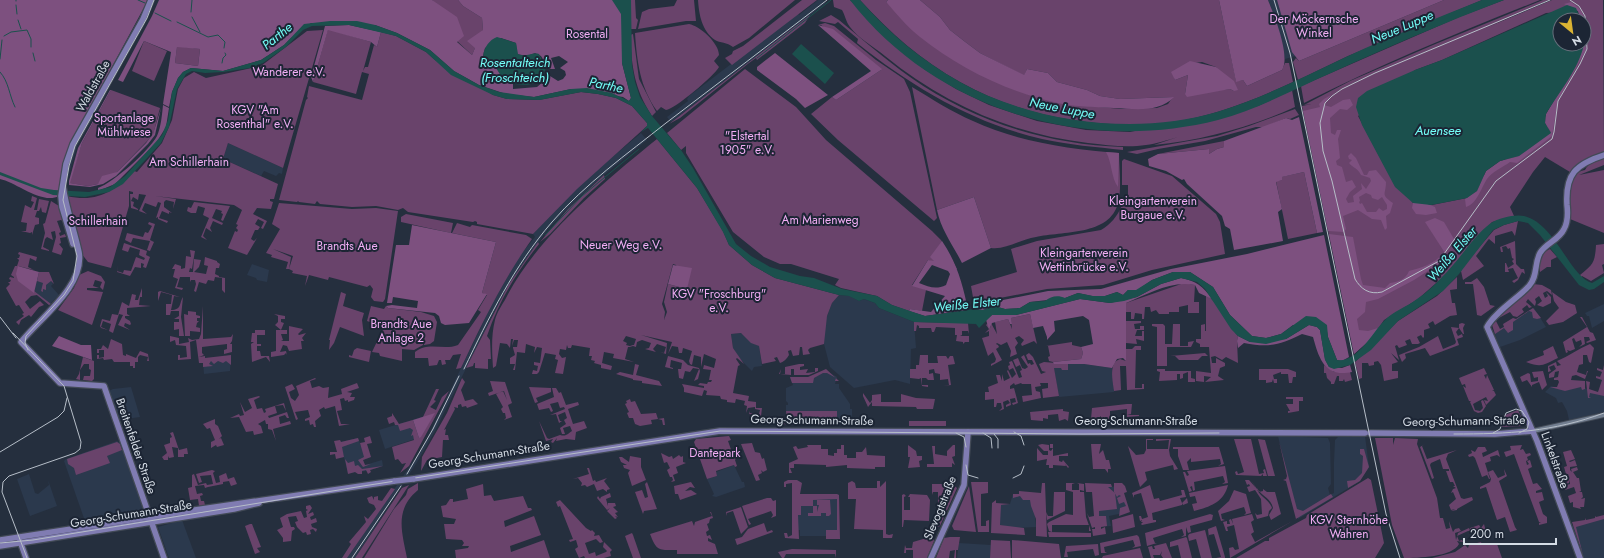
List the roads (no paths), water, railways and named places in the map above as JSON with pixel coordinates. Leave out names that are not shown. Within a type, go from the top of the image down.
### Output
[{"type":"main road","name":"Waldstraße","points":[[104,386],[60,382],[21,342],[67,292],[75,277],[78,263],[62,198],[66,164],[73,144],[143,20],[151,0]]},
{"type":"main road","name":"Linkelstraße","points":[[1580,558],[1533,431],[1488,327],[1496,316],[1532,282],[1536,274],[1540,255],[1547,246],[1563,232],[1567,224],[1567,189],[1570,178],[1583,164],[1604,155]]},
{"type":"main road","name":"Breitenfelder Straße","points":[[104,386],[164,558]]},
{"type":"main road","name":"Georg-Schumann-Straße","points":[[0,546],[20,540],[150,520],[248,502],[264,501],[395,481],[711,431],[1500,434],[1533,431]]},
{"type":"main road","name":"Slevogtstraße","points":[[932,558],[964,485],[968,432]]},
{"type":"main road","name":"Georg-Schumann-Straße","points":[[0,540],[20,540]]},
{"type":"main road","points":[[20,540],[26,558]]},
{"type":"street","name":"Georg-Schumann-Straße","points":[[1533,431],[1604,415]]},
{"type":"water","points":[[612,0],[631,0],[632,65],[635,82],[640,97],[652,116],[681,150],[693,168],[736,244],[751,256],[770,267],[800,276],[814,278],[842,289],[877,296],[892,305],[925,316],[974,309],[983,310],[994,306],[1005,309],[1020,308],[1030,302],[1045,301],[1055,296],[1065,298],[1078,293],[1093,296],[1105,296],[1117,292],[1123,295],[1128,290],[1136,290],[1152,280],[1173,272],[1190,272],[1213,287],[1230,315],[1252,336],[1266,338],[1281,334],[1306,316],[1316,317],[1327,325],[1328,337],[1337,360],[1344,360],[1351,357],[1364,346],[1379,326],[1388,318],[1413,302],[1433,286],[1448,271],[1484,228],[1498,220],[1516,216],[1524,216],[1535,221],[1545,229],[1576,271],[1584,279],[1592,283],[1604,276],[1604,282],[1594,289],[1589,290],[1579,285],[1540,235],[1528,223],[1518,221],[1504,225],[1493,230],[1459,274],[1443,291],[1398,321],[1371,350],[1350,365],[1334,369],[1329,367],[1325,360],[1320,330],[1317,327],[1309,325],[1286,339],[1266,344],[1250,342],[1238,336],[1231,329],[1205,289],[1197,282],[1181,278],[1161,284],[1137,297],[1124,301],[1110,303],[1080,299],[1016,315],[992,315],[979,328],[976,324],[914,322],[879,308],[875,303],[864,299],[859,301],[849,296],[839,295],[775,278],[752,265],[729,245],[697,188],[648,128],[641,132],[647,126],[647,123],[632,106],[616,98],[581,92],[539,100],[507,99],[493,95],[451,75],[426,52],[396,36],[349,25],[312,26],[303,30],[286,47],[263,63],[250,68],[223,72],[205,73],[192,71],[186,74],[177,89],[169,127],[161,143],[123,184],[109,192],[85,197],[53,195],[0,175],[0,172],[41,188],[54,190],[89,192],[110,187],[125,176],[162,135],[168,120],[172,92],[178,78],[183,72],[191,68],[223,71],[261,60],[284,45],[304,24],[330,21],[357,21],[375,25],[397,33],[430,50],[454,71],[479,85],[499,92],[534,97],[571,89],[587,88],[612,93],[629,101],[631,98],[622,63],[621,14]]},
{"type":"water","points":[[850,0],[860,0],[906,45],[932,65],[960,82],[989,96],[1052,116],[1120,124],[1153,123],[1186,119],[1217,112],[1267,94],[1414,27],[1482,0],[1504,0],[1417,35],[1261,105],[1233,116],[1167,129],[1116,131],[1066,126],[1016,114],[969,95],[925,70],[885,38]]},
{"type":"water","name":"Auensee","points":[[1567,5],[1576,8],[1578,12],[1552,12],[1552,52],[1581,52],[1578,62],[1568,80],[1546,114],[1545,123],[1551,133],[1519,156],[1500,161],[1486,171],[1477,191],[1467,198],[1431,205],[1413,203],[1395,187],[1362,125],[1356,107],[1358,98],[1367,91]]},
{"type":"water","name":"Rosentalteich (Froschteich)","points":[[497,37],[516,43],[518,54],[539,54],[546,68],[542,77],[535,83],[527,85],[513,84],[503,79],[496,68],[485,62],[484,58],[484,51],[486,47]]},
{"type":"water","points":[[801,44],[834,73],[825,84],[792,54]]},
{"type":"waterway","points":[[138,0],[145,3]]},
{"type":"waterway","points":[[191,12],[192,0]]},
{"type":"waterway","points":[[757,58],[831,0]]},
{"type":"waterway","points":[[16,5],[17,14]]},
{"type":"waterway","points":[[155,13],[171,21]]},
{"type":"waterway","points":[[192,17],[200,32]]},
{"type":"waterway","points":[[18,20],[21,29]]},
{"type":"waterway","points":[[177,22],[208,37],[218,35],[225,42],[224,48]]},
{"type":"waterway","points":[[4,36],[11,32],[27,30],[31,39],[31,47]]},
{"type":"waterway","points":[[0,59],[2,40]]},
{"type":"waterway","points":[[33,53],[35,61]]},
{"type":"waterway","points":[[222,63],[223,58],[226,55],[225,53]]},
{"type":"waterway","points":[[0,72],[7,84],[15,107]]},
{"type":"waterway","points":[[545,235],[582,196],[639,149]]},
{"type":"tram line","points":[[28,350],[25,343],[26,336],[64,295],[73,281],[77,256],[63,200],[69,166],[75,146],[147,18],[154,0]]},
{"type":"tram line","points":[[0,317],[16,338]]},
{"type":"tram line","points":[[13,333],[64,386],[81,442],[80,449],[75,453],[9,476],[3,482],[2,492],[27,558]]},
{"type":"tram line","points":[[0,452],[58,417],[64,411],[67,398]]},
{"type":"tram line","points":[[1493,433],[1500,429],[1506,413],[1516,409],[1522,411],[1529,422],[1527,429],[1519,433]]},
{"type":"tram line","points":[[1454,434],[1530,431],[1567,424],[1604,413]]},
{"type":"tram line","points":[[0,543],[33,540],[363,486],[720,431],[1082,434],[1219,433]]},
{"type":"tram line","points":[[1014,432],[1021,436],[1024,445]]},
{"type":"tram line","points":[[956,433],[964,437],[966,447]]},
{"type":"tram line","points":[[983,433],[991,438],[992,448]]},
{"type":"tram line","points":[[994,434],[998,439],[998,448]]},
{"type":"tram line","points":[[966,465],[968,475],[978,478]]},
{"type":"tram line","points":[[1013,478],[1021,474],[1024,466]]},
{"type":"railway","points":[[464,369],[483,330],[514,274],[538,239],[565,208],[592,182],[621,158],[827,0]]},
{"type":"railway","points":[[1274,0],[1290,53],[1386,514],[1400,558]]},
{"type":"railway","points":[[1550,0],[1375,73],[1342,89],[1325,103],[1320,123],[1323,151],[1332,181],[1355,279],[1360,286],[1369,292],[1382,292],[1439,261],[1496,181],[1552,139],[1558,101],[1587,49],[1585,16],[1579,6],[1570,0]]},
{"type":"railway","points":[[407,474],[433,429],[459,376]]},
{"type":"railway","points":[[352,558],[401,486]]},
{"type":"park label","name":"Der Möckernsche Winkel","points":[[1314,26]]},
{"type":"park label","name":"Rosental","points":[[587,34]]},
{"type":"park label","name":"Wanderer e.V.","points":[[289,72]]},
{"type":"park label","name":"KGV \"Am Rosenthal\" e.V.","points":[[255,117]]},
{"type":"park label","name":"Sportanlage Mühlwiese","points":[[124,125]]},
{"type":"park label","name":"\"Elstertal 1905\" e.V.","points":[[747,143]]},
{"type":"park label","name":"Am Schillerhain","points":[[189,162]]},
{"type":"park label","name":"Kleingartenverein Burgaue e.V.","points":[[1153,208]]},
{"type":"park label","name":"Am Marienweg","points":[[820,220]]},
{"type":"park label","name":"Schillerhain","points":[[98,221]]},
{"type":"park label","name":"Neuer Weg e.V.","points":[[621,245]]},
{"type":"park label","name":"Brandts Aue","points":[[347,246]]},
{"type":"park label","name":"Kleingartenverein Wettinbrücke e.V.","points":[[1084,260]]},
{"type":"park label","name":"KGV \"Froschburg\" e.V.","points":[[719,301]]},
{"type":"park label","name":"Brandts Aue Anlage 2","points":[[401,331]]},
{"type":"park label","name":"Dantepark","points":[[715,453]]},
{"type":"park label","name":"KGV Sternhöhe Wahren","points":[[1349,527]]},
{"type":"water label","name":"Neue Luppe","points":[[1402,27]]},
{"type":"water label","name":"Parthe","points":[[277,36]]},
{"type":"water label","name":"Parthe","points":[[606,85]]},
{"type":"water label","name":"Neue Luppe","points":[[1062,108]]},
{"type":"water label","name":"Weiße Elster","points":[[1452,254]]},
{"type":"water label","name":"Weiße Elster","points":[[967,304]]}]
